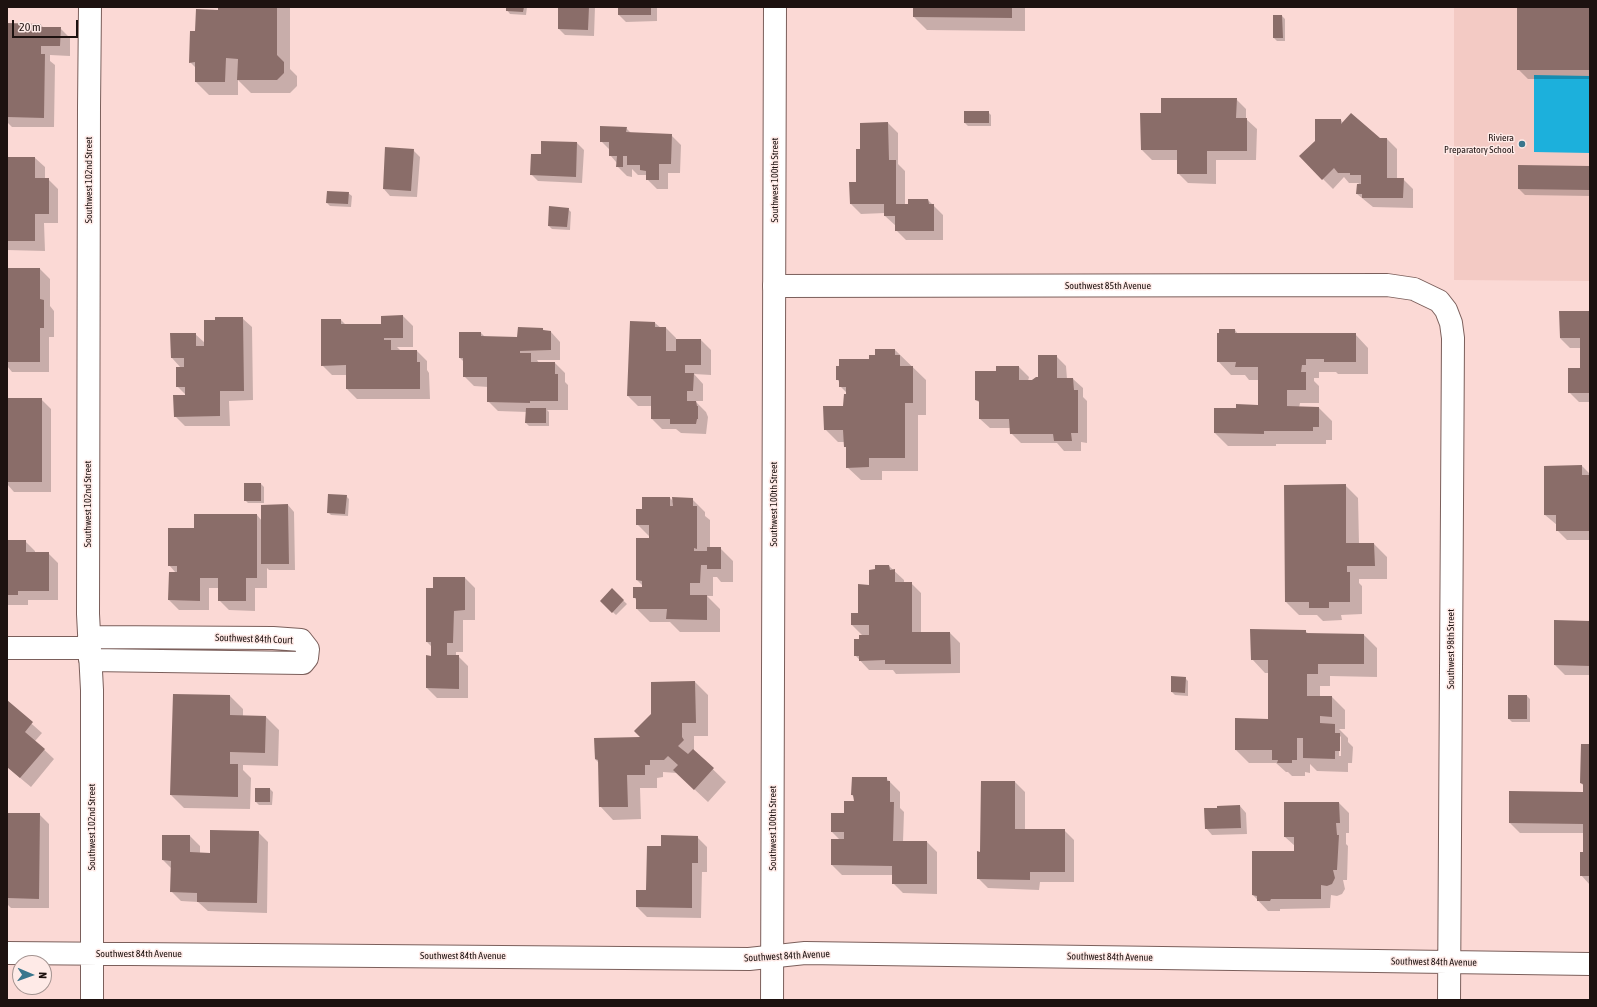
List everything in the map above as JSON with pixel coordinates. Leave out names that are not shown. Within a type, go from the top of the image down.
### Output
[{"type":"street","name":"Southwest 102nd Street","points":[[90,7],[88,614],[92,690],[92,1000]]},
{"type":"street","name":"Southwest 100th Street","points":[[772,1000],[775,7]]},
{"type":"street","name":"Southwest 85th Avenue","points":[[774,286],[1386,285],[1414,289],[1439,301]]},
{"type":"street","name":"Southwest 98th Street","points":[[1439,301],[1449,316],[1453,338],[1449,1000]]},
{"type":"street","name":"Southwest 84th Court","points":[[7,648],[90,648],[273,638],[300,640],[308,649],[307,658],[303,663],[90,648]]},
{"type":"street","name":"Southwest 84th Avenue","points":[[7,953],[750,959],[805,953],[1590,964]]},
{"type":"shaded area","name":"Riviera Preparatory School","points":[[1454,7],[1590,7],[1590,281],[1454,280]]},
{"type":"water","points":[[1534,75],[1590,76],[1590,153],[1534,152]]},
{"type":"building","points":[[218,7],[277,7],[277,55],[284,62],[284,73],[277,80],[237,80],[238,59],[226,58],[225,82],[195,82],[195,62],[189,63],[190,31],[195,31],[196,9],[218,10]]},
{"type":"building","points":[[506,7],[524,7],[523,12],[506,11]]},
{"type":"building","points":[[558,7],[589,7],[588,30],[558,29]]},
{"type":"building","points":[[618,7],[651,7],[651,15],[618,15]]},
{"type":"building","points":[[913,7],[1012,7],[1012,18],[913,17]]},
{"type":"building","points":[[1517,7],[1590,7],[1590,70],[1517,70]]},
{"type":"building","points":[[1273,15],[1282,15],[1283,38],[1273,38]]},
{"type":"building","points":[[7,23],[41,24],[41,27],[61,27],[60,46],[41,46],[41,54],[45,54],[44,118],[7,117]]},
{"type":"building","points":[[1161,98],[1237,98],[1236,118],[1247,118],[1247,151],[1207,151],[1207,174],[1177,174],[1177,150],[1141,150],[1140,113],[1161,113]]},
{"type":"building","points":[[964,111],[989,111],[989,123],[964,123]]},
{"type":"building","points":[[1351,113],[1380,138],[1387,138],[1387,178],[1404,178],[1403,198],[1362,198],[1362,194],[1356,194],[1357,184],[1361,184],[1361,175],[1338,173],[1334,168],[1322,180],[1299,156],[1315,141],[1315,119],[1341,119],[1341,124]]},
{"type":"building","points":[[888,122],[889,160],[896,160],[896,204],[908,204],[908,199],[928,199],[929,204],[934,204],[934,231],[895,231],[895,216],[884,216],[884,204],[850,204],[849,182],[856,182],[856,149],[860,149],[860,123]]},
{"type":"building","points":[[600,126],[627,127],[626,132],[672,134],[671,164],[659,164],[659,180],[646,180],[646,171],[640,170],[640,165],[627,165],[627,156],[623,156],[623,167],[616,167],[617,156],[609,156],[609,142],[600,142]]},
{"type":"building","points":[[541,141],[577,142],[576,177],[530,175],[531,154],[541,154]]},
{"type":"building","points":[[385,147],[414,149],[411,191],[383,189]]},
{"type":"building","points":[[7,157],[35,157],[35,178],[49,178],[49,214],[35,214],[35,241],[7,241]]},
{"type":"building","points":[[1518,165],[1590,166],[1590,190],[1518,189]]},
{"type":"building","points":[[327,191],[349,192],[348,204],[326,203]]},
{"type":"building","points":[[549,206],[569,208],[567,227],[548,226]]},
{"type":"building","points":[[7,268],[40,268],[40,299],[44,300],[44,328],[40,328],[40,362],[7,362]]},
{"type":"building","points":[[1559,311],[1590,311],[1590,393],[1568,393],[1568,368],[1580,368],[1580,338],[1560,338]]},
{"type":"building","points":[[403,315],[403,338],[384,338],[384,340],[391,340],[391,350],[417,350],[417,362],[420,362],[420,389],[346,389],[346,365],[321,366],[321,319],[341,319],[341,324],[381,324],[381,316]]},
{"type":"building","points":[[215,317],[243,317],[244,391],[220,391],[220,416],[174,417],[173,395],[185,395],[185,387],[176,387],[176,367],[184,367],[184,358],[171,358],[170,333],[196,333],[196,346],[204,346],[204,320],[215,320]]},
{"type":"building","points":[[630,321],[655,322],[655,327],[666,327],[666,351],[676,351],[676,339],[701,339],[701,365],[685,365],[685,373],[694,373],[693,391],[687,391],[687,401],[696,401],[698,406],[698,419],[696,424],[670,424],[670,419],[651,419],[651,396],[627,396]]},
{"type":"building","points":[[518,327],[543,328],[543,330],[551,331],[551,350],[520,351],[520,353],[531,353],[531,362],[555,362],[555,374],[558,374],[558,401],[530,401],[530,403],[487,402],[487,377],[463,377],[463,358],[459,358],[459,332],[481,332],[481,336],[517,337]]},
{"type":"building","points":[[1219,329],[1235,329],[1235,333],[1356,333],[1356,362],[1324,362],[1324,359],[1306,359],[1306,365],[1302,365],[1301,372],[1306,372],[1306,390],[1287,390],[1287,406],[1319,407],[1319,427],[1313,427],[1313,431],[1264,431],[1264,434],[1214,433],[1214,408],[1236,408],[1236,404],[1258,405],[1258,367],[1235,367],[1236,362],[1217,362],[1217,333],[1219,333]]},
{"type":"building","points":[[875,349],[895,349],[895,355],[900,355],[900,366],[913,366],[913,403],[905,403],[905,458],[869,458],[869,467],[846,468],[846,447],[844,447],[843,430],[824,430],[823,406],[843,406],[846,387],[839,387],[839,380],[836,380],[836,366],[839,366],[839,359],[869,359],[869,355],[875,355]]},
{"type":"building","points":[[1038,355],[1057,355],[1057,378],[1073,378],[1074,390],[1078,390],[1078,433],[1071,433],[1072,441],[1054,441],[1053,434],[1010,434],[1009,419],[979,419],[979,401],[975,400],[975,371],[996,371],[996,366],[1019,366],[1019,380],[1032,380],[1038,377]]},
{"type":"building","points":[[7,398],[42,398],[42,482],[7,482]]},
{"type":"building","points":[[526,408],[546,408],[546,423],[525,423]]},
{"type":"building","points":[[1582,465],[1582,475],[1590,475],[1590,531],[1556,531],[1556,515],[1544,515],[1544,466]]},
{"type":"building","points":[[244,483],[261,483],[261,501],[244,501]]},
{"type":"building","points":[[1346,484],[1346,543],[1374,543],[1375,566],[1347,566],[1347,572],[1350,572],[1350,602],[1329,602],[1329,608],[1309,608],[1309,602],[1285,602],[1284,485]]},
{"type":"building","points":[[328,494],[347,495],[345,514],[327,513]]},
{"type":"building","points":[[642,497],[670,497],[670,506],[673,506],[672,497],[693,498],[693,506],[697,506],[697,549],[694,548],[694,551],[707,551],[707,547],[721,547],[721,569],[707,569],[707,565],[701,565],[700,583],[690,583],[690,595],[707,595],[707,620],[666,619],[667,609],[636,609],[636,598],[633,598],[633,587],[642,587],[642,581],[636,580],[636,538],[649,538],[649,525],[636,525],[636,509],[642,509]]},
{"type":"building","points":[[288,504],[289,564],[261,564],[261,505]]},
{"type":"building","points":[[194,514],[257,514],[257,578],[246,578],[246,601],[218,601],[218,578],[200,578],[200,601],[168,600],[169,572],[177,572],[177,566],[168,566],[168,528],[194,528]]},
{"type":"building","points":[[7,540],[26,540],[26,552],[49,552],[49,591],[18,591],[18,595],[7,595]]},
{"type":"building","points":[[875,565],[889,565],[890,570],[895,569],[895,582],[912,582],[912,632],[950,632],[951,664],[885,664],[885,660],[859,661],[859,656],[854,656],[854,639],[859,639],[859,635],[869,635],[869,625],[851,625],[851,613],[858,613],[858,584],[869,585],[869,570],[875,569]]},
{"type":"building","points":[[433,577],[465,577],[465,610],[454,611],[453,643],[447,643],[447,655],[459,655],[459,689],[426,688],[426,655],[431,656],[431,642],[426,642],[426,588],[433,588]]},
{"type":"building","points":[[612,588],[624,600],[612,613],[600,601]]},
{"type":"building","points":[[1554,620],[1590,621],[1590,666],[1554,665]]},
{"type":"building","points":[[1250,629],[1306,630],[1306,633],[1364,634],[1364,664],[1318,664],[1318,674],[1307,674],[1307,696],[1332,696],[1332,717],[1320,716],[1320,723],[1335,724],[1335,733],[1340,733],[1340,751],[1335,751],[1335,759],[1303,758],[1303,738],[1297,738],[1297,760],[1292,760],[1292,763],[1277,763],[1278,760],[1272,760],[1272,750],[1235,750],[1235,718],[1268,719],[1268,660],[1251,660]]},
{"type":"building","points":[[1171,676],[1186,677],[1185,693],[1171,692]]},
{"type":"building","points":[[695,681],[696,723],[682,723],[682,737],[684,740],[678,746],[688,754],[693,749],[714,768],[694,790],[673,770],[678,765],[668,756],[664,760],[650,760],[650,765],[645,765],[645,775],[627,775],[628,807],[599,807],[598,760],[595,759],[594,738],[640,737],[634,731],[651,714],[651,682]]},
{"type":"building","points":[[173,694],[230,695],[230,715],[266,716],[265,753],[230,752],[230,764],[238,764],[238,797],[170,795]]},
{"type":"building","points":[[1508,695],[1527,695],[1527,719],[1508,719]]},
{"type":"building","points":[[7,700],[33,722],[25,732],[45,749],[20,778],[7,767]]},
{"type":"building","points":[[1581,744],[1590,744],[1590,876],[1580,876],[1580,852],[1583,852],[1583,824],[1509,823],[1509,791],[1583,792],[1583,784],[1580,783]]},
{"type":"building","points":[[852,777],[887,777],[887,781],[890,781],[890,802],[894,802],[893,841],[927,841],[927,884],[892,884],[892,866],[831,865],[831,839],[844,839],[844,832],[831,832],[831,813],[844,813],[844,801],[854,801],[853,795],[851,795]]},
{"type":"building","points":[[981,781],[1015,781],[1015,829],[1065,829],[1065,872],[1030,872],[1030,880],[977,879],[977,851],[980,852]]},
{"type":"building","points":[[255,788],[270,788],[270,802],[255,802]]},
{"type":"building","points":[[1284,802],[1339,802],[1340,823],[1336,823],[1337,835],[1339,835],[1337,870],[1333,870],[1335,878],[1332,884],[1327,886],[1321,885],[1321,899],[1271,899],[1270,901],[1257,901],[1257,896],[1252,895],[1252,851],[1294,851],[1294,837],[1284,837]]},
{"type":"building","points":[[1240,805],[1241,828],[1205,829],[1204,808]]},
{"type":"building","points":[[7,813],[40,813],[39,899],[7,898]]},
{"type":"building","points":[[210,830],[259,831],[257,903],[197,902],[197,893],[170,892],[171,861],[162,860],[162,835],[190,835],[190,852],[210,853]]},
{"type":"building","points":[[661,835],[698,836],[698,863],[692,863],[692,908],[636,907],[636,890],[646,890],[647,846],[661,846]]},
{"type":"place","name":"Riviera Preparatory School","points":[[1522,144]]}]
